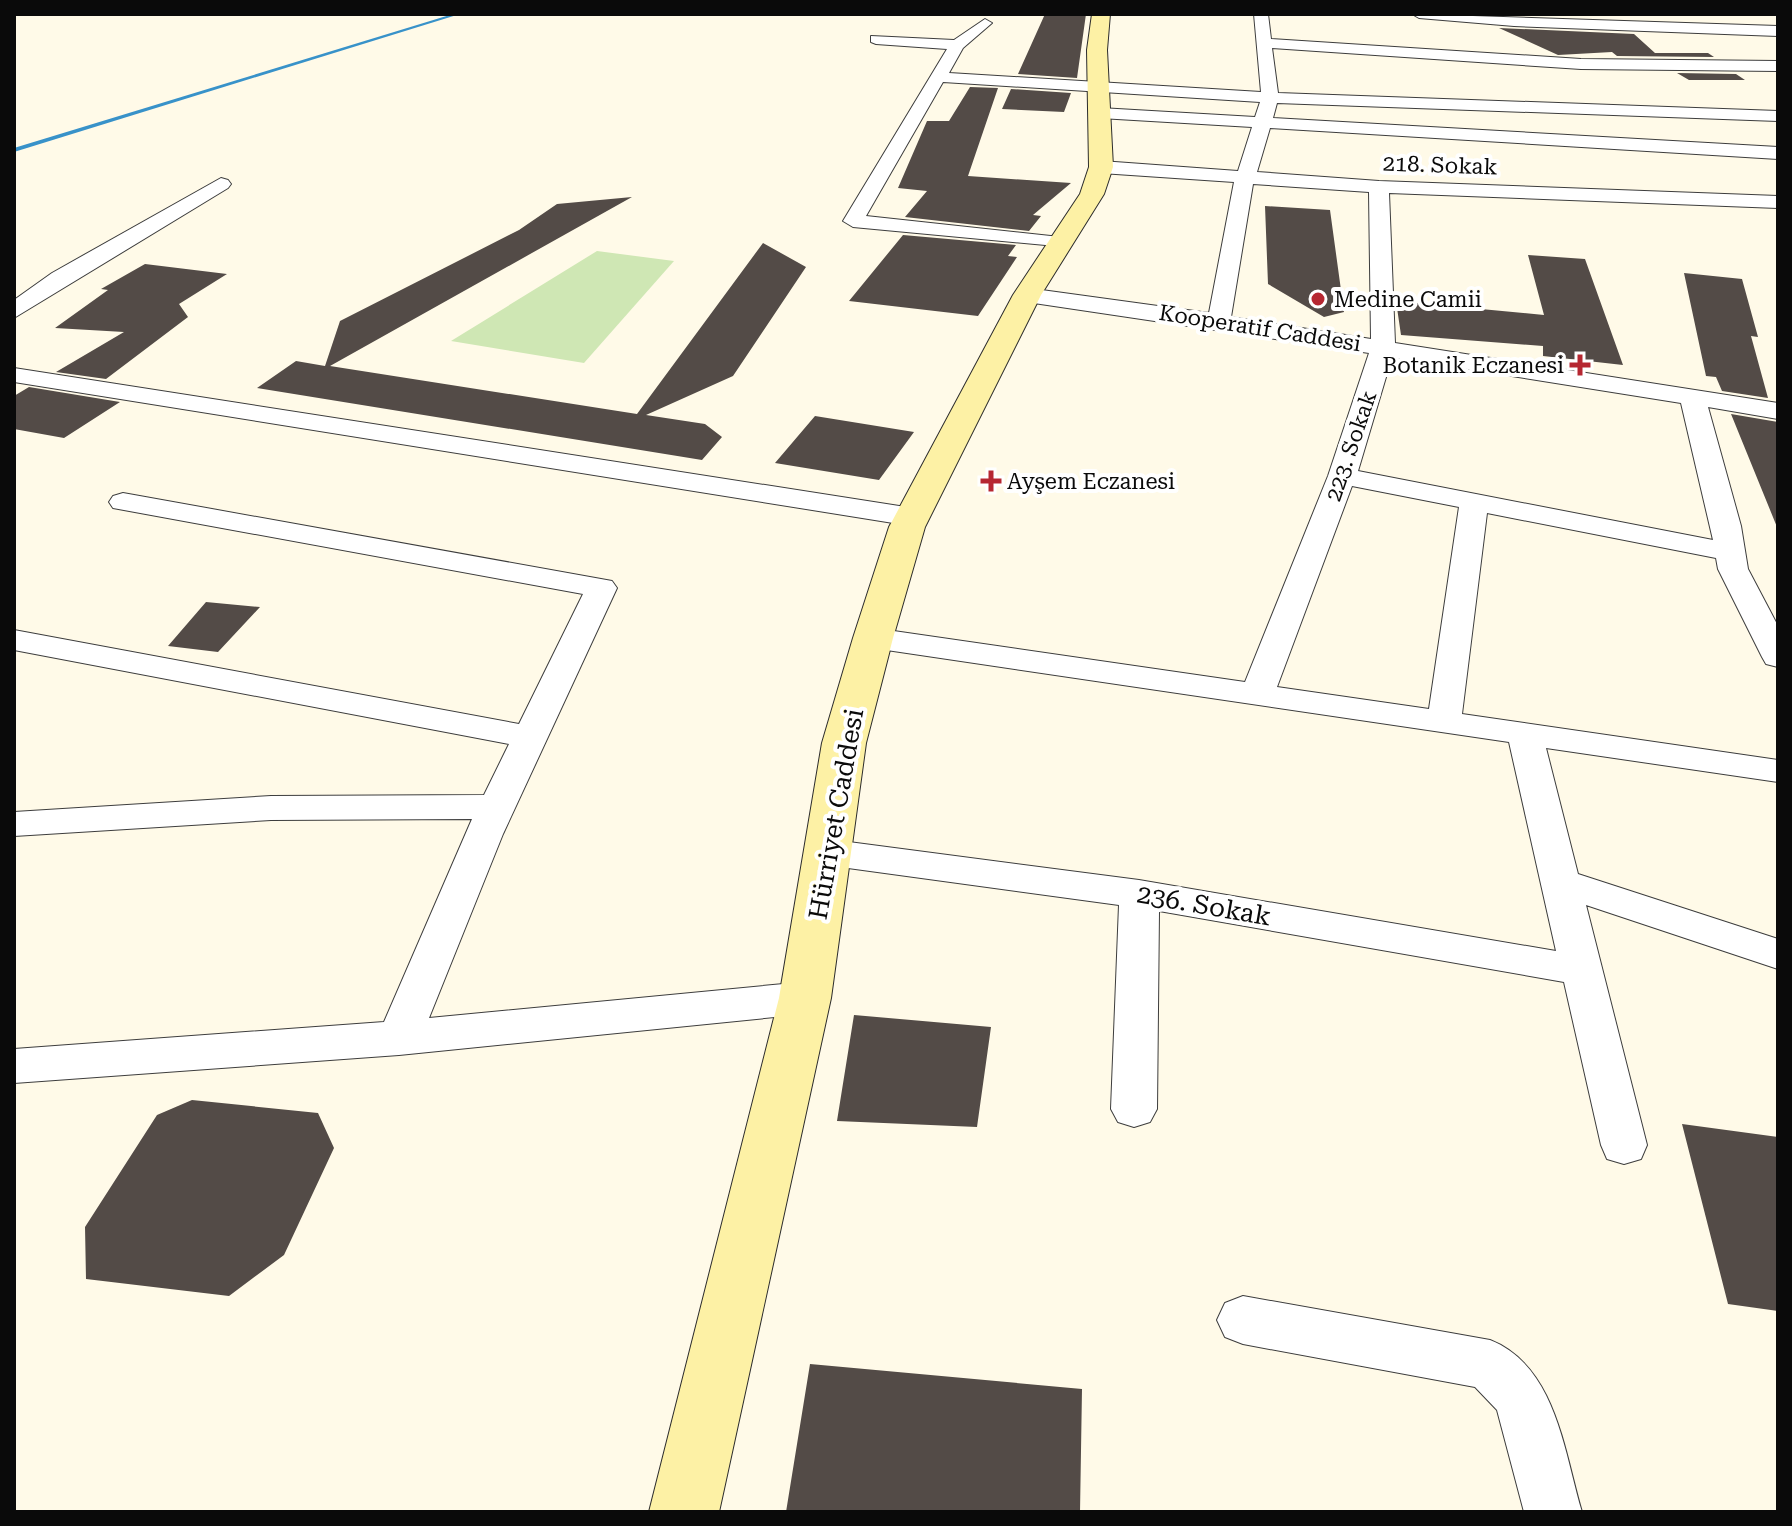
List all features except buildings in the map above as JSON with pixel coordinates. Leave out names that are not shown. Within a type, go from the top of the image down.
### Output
[{"type":"street","name":"Hürriyet Caddesi","points":[[684,1512],[805,998],[844,743],[873,638],[912,517],[1027,295],[1092,194],[1101,167],[1097,50],[1101,14]]},
{"type":"street","points":[[1219,322],[1245,178],[1270,98],[1261,14]]},
{"type":"street","points":[[1419,14],[1514,22],[1778,31]]},
{"type":"street","points":[[1763,14],[1778,22]]},
{"type":"street","points":[[985,23],[957,45],[853,221],[1060,243]]},
{"type":"street","points":[[876,39],[957,45]]},
{"type":"street","points":[[1264,43],[1511,60],[1778,66]]},
{"type":"street","points":[[1511,60],[1579,81]]},
{"type":"street","points":[[938,77],[1263,123],[1778,153]]},
{"type":"street","points":[[1598,90],[1615,98],[1688,165]]},
{"type":"street","points":[[1100,100],[1270,98],[1778,116]]},
{"type":"street","name":"218. Sokak","points":[[1101,167],[1379,187],[1778,202]]},
{"type":"street","points":[[1709,183],[1729,200]]},
{"type":"street","points":[[14,311],[60,278],[221,184]]},
{"type":"street","name":"223. Sokak","points":[[1258,693],[1342,476],[1383,347],[1379,187]]},
{"type":"street","name":"Kooperatif Caddesi","points":[[1027,295],[1383,347],[1778,411]]},
{"type":"street","points":[[14,375],[912,517]]},
{"type":"street","points":[[1692,397],[1733,569],[1766,615],[1778,657]]},
{"type":"street","points":[[1342,476],[1730,552]]},
{"type":"street","points":[[123,502],[601,588],[497,807],[399,1038]]},
{"type":"street","points":[[1444,722],[1474,502]]},
{"type":"street","points":[[873,638],[1778,771]]},
{"type":"street","points":[[14,640],[531,737]]},
{"type":"street","points":[[1525,735],[1624,1145]]},
{"type":"street","points":[[14,824],[271,808],[497,807]]},
{"type":"street","name":"236. Sokak","points":[[826,852],[1139,894],[1581,970]]},
{"type":"street","points":[[1560,882],[1778,954]]},
{"type":"street","points":[[1134,1109],[1139,894]]},
{"type":"street","points":[[14,1066],[399,1038],[805,998]]},
{"type":"street","points":[[1243,1320],[1490,1365],[1520,1396],[1553,1512]]},
{"type":"green space","points":[[597,251],[674,261],[584,363],[451,341]]},
{"type":"waterway","points":[[14,150],[458,14]]},
{"type":"place","name":"Medine Camii","points":[[1318,299]]},
{"type":"place","name":"Botanik Eczanesi","points":[[1580,365]]},
{"type":"place","name":"Ayşem Eczanesi","points":[[991,481]]}]
